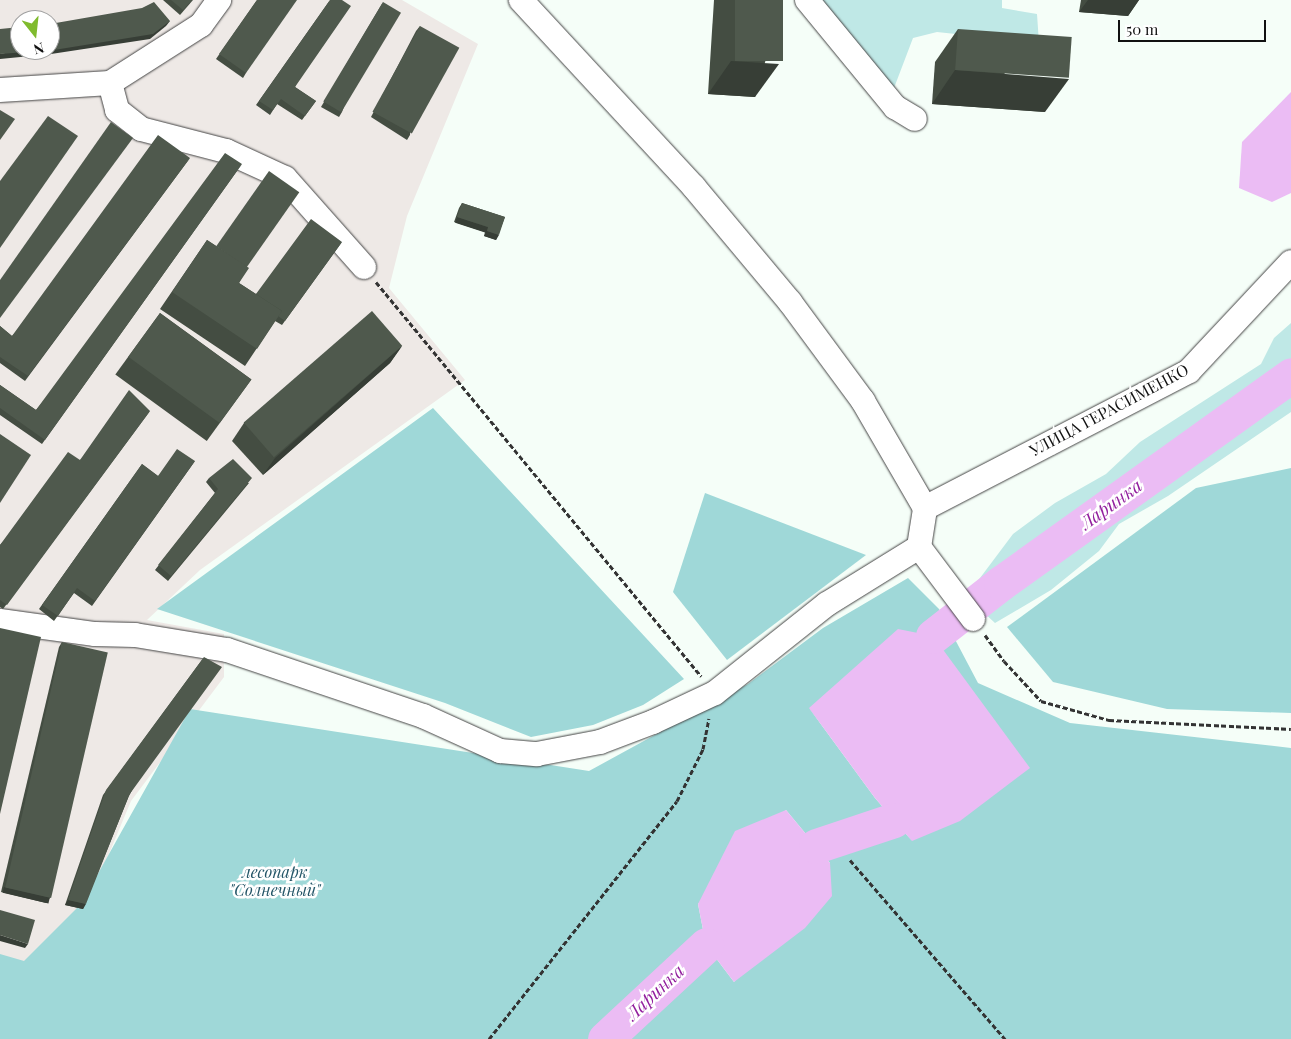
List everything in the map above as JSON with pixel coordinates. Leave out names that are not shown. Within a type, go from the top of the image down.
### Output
[{"type":"lane","points":[[0,90],[110,83],[201,25],[219,0]]},
{"type":"lane","points":[[521,0],[694,187],[790,302],[863,401],[925,508],[919,547],[967,612]]},
{"type":"lane","points":[[807,0],[895,107],[915,119]]},
{"type":"lane","points":[[110,83],[117,110],[141,129],[226,151],[285,178],[364,267]]},
{"type":"lane","name":"УЛИЦА ГЕРАСИМЕНКО","points":[[925,508],[1189,371],[1291,262]]},
{"type":"lane","points":[[0,622],[95,634],[135,635],[227,650],[423,716],[500,751],[537,754],[600,742],[654,722],[715,693],[827,604],[919,547]]},
{"type":"path","points":[[364,267],[715,693],[703,749],[677,801],[489,1039]]},
{"type":"path","points":[[967,612],[1004,661],[1041,701],[1109,720],[1291,729]]},
{"type":"path","points":[[850,860],[1004,1039]]},
{"type":"shaded area","points":[[0,0],[402,0],[478,44],[407,216],[389,288],[465,380],[200,570],[147,620],[224,634],[224,677],[131,801],[88,904],[26,968],[0,959]]},
{"type":"shaded area","points":[[822,0],[1002,0],[1002,8],[1037,14],[1039,43],[937,32],[913,38],[894,88]]},
{"type":"shaded area","points":[[1291,92],[1291,193],[1272,202],[1239,188],[1242,142]]},
{"type":"shaded area","points":[[1291,323],[1291,412],[1168,496],[1119,524],[1099,551],[1051,590],[995,623],[983,612],[973,598],[974,586],[1013,534],[1055,503],[1106,474],[1140,442],[1261,364],[1274,338]]},
{"type":"shaded area","points":[[898,629],[933,636],[1030,768],[960,821],[912,841],[875,798],[809,708]]},
{"type":"shaded area","points":[[786,810],[830,863],[832,896],[805,928],[734,982],[706,945],[698,904],[735,831]]},
{"type":"green space","points":[[433,408],[684,679],[643,705],[593,725],[531,737],[445,703],[157,609]]},
{"type":"green space","points":[[1291,468],[1291,713],[1167,709],[1053,682],[1007,627],[1196,488]]},
{"type":"green space","points":[[705,493],[866,555],[727,660],[673,592]]},
{"type":"green space","name":"лесопарк \"Солнечный\"","points":[[908,578],[939,609],[978,683],[1070,723],[1291,748],[1291,1039],[0,1039],[0,954],[24,961],[81,904],[190,709],[589,771],[748,684],[823,628]],"holes":[[[809,708],[912,841],[875,798]],[[786,810],[830,863],[734,982],[706,945],[698,904]]]},
{"type":"building","points":[[171,0],[192,0],[183,10]]},
{"type":"building","points":[[257,0],[297,0],[246,73],[219,54]]},
{"type":"building","points":[[330,0],[342,0],[351,6],[295,87],[316,101],[305,116],[281,99],[273,110],[259,101]]},
{"type":"building","points":[[735,0],[783,0],[783,61],[735,61]]},
{"type":"building","points":[[154,2],[170,21],[153,34],[60,49],[60,22],[142,8]]},
{"type":"building","points":[[383,2],[401,13],[341,112],[323,101]]},
{"type":"building","points":[[420,26],[459,48],[412,134],[372,112]]},
{"type":"building","points":[[10,28],[10,53],[0,54],[0,29]]},
{"type":"building","points":[[958,29],[1072,37],[1069,78],[955,70]]},
{"type":"building","points":[[0,110],[15,119],[0,140]]},
{"type":"building","points":[[48,116],[78,136],[0,248],[0,181]]},
{"type":"building","points":[[111,122],[133,138],[0,318],[0,280]]},
{"type":"building","points":[[158,135],[190,158],[28,376],[0,357],[0,326],[12,336]]},
{"type":"building","points":[[225,153],[242,164],[45,440],[0,408],[0,385],[36,410]]},
{"type":"building","points":[[269,171],[299,192],[247,268],[216,246]]},
{"type":"building","points":[[462,203],[505,217],[499,235],[487,231],[488,227],[457,217]]},
{"type":"building","points":[[311,219],[342,242],[285,321],[278,316],[282,311],[256,294]]},
{"type":"building","points":[[207,240],[249,268],[239,283],[282,311],[257,349],[172,292]]},
{"type":"building","points":[[372,311],[402,346],[274,457],[244,423]]},
{"type":"building","points":[[160,313],[251,379],[220,423],[128,357]]},
{"type":"building","points":[[129,390],[150,411],[7,605],[0,600],[0,545],[68,452],[80,460]]},
{"type":"building","points":[[0,434],[31,455],[0,503]]},
{"type":"building","points":[[177,449],[195,461],[95,601],[77,588],[58,616],[42,605],[142,464],[158,476]]},
{"type":"building","points":[[233,459],[252,478],[171,576],[158,565],[218,489],[209,478]]},
{"type":"building","points":[[0,628],[41,637],[0,814]]},
{"type":"building","points":[[62,642],[108,653],[51,898],[5,888]]},
{"type":"building","points":[[204,657],[222,667],[129,795],[86,904],[68,900],[106,790]]},
{"type":"building","points":[[0,910],[35,920],[28,944],[0,935]]},
{"type":"waterway","name":"Ларинка","points":[[933,636],[1001,583],[1291,375]]},
{"type":"waterway","name":"Ларинка","points":[[816,846],[894,820]]},
{"type":"waterway","name":"Ларинка","points":[[605,1039],[706,945]]}]
